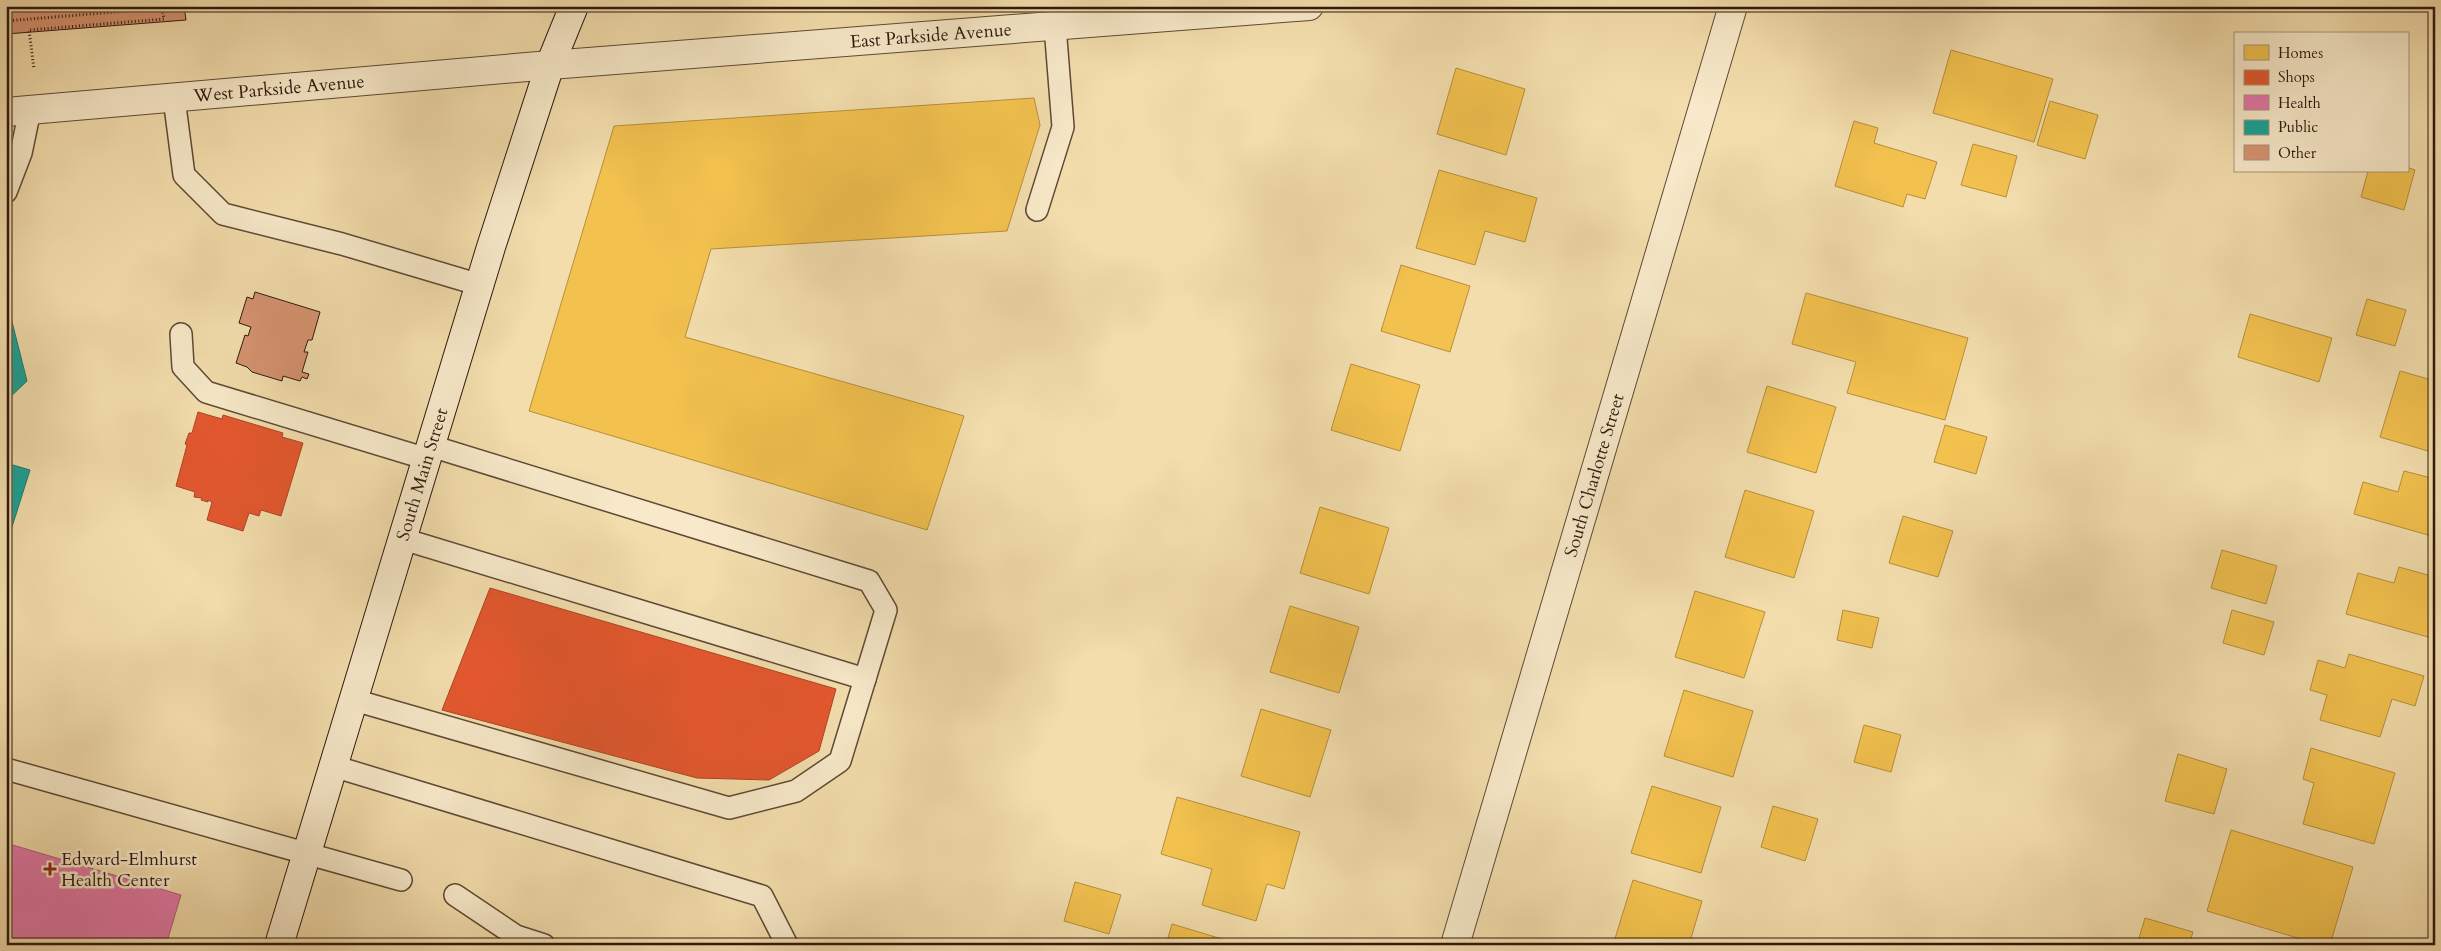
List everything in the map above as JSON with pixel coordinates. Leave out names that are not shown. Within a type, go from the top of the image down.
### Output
[{"type":"street","name":"South Main Street","points":[[279,945],[480,286],[550,65],[574,6]]},
{"type":"street","name":"East Parkside Avenue","points":[[550,65],[1309,6]]},
{"type":"street","name":"South Charlotte Street","points":[[1455,945],[1733,6]]},
{"type":"street","name":"West Parkside Avenue","points":[[18,111],[550,65]]},
{"type":"lane","points":[[1037,210],[1063,127],[1055,26]]},
{"type":"lane","points":[[174,98],[184,175],[223,214],[342,244],[480,286]]},
{"type":"lane","points":[[6,192],[21,153],[18,111]]},
{"type":"lane","points":[[181,334],[183,367],[206,392],[429,452],[869,581],[886,610],[840,761],[796,790],[730,808],[354,700]]},
{"type":"lane","points":[[403,539],[865,678]]},
{"type":"lane","points":[[333,766],[762,896],[787,945]]},
{"type":"lane","points":[[6,769],[402,880]]},
{"type":"lane","points":[[455,895],[516,936],[544,945]]},
{"type":"path","points":[[6,21],[162,8],[164,19],[29,30],[34,69]]},
{"type":"building: Homes","points":[[1951,50],[2053,79],[2034,142],[1933,113]]},
{"type":"building: Homes","points":[[1456,68],[1525,89],[1506,155],[1437,134]]},
{"type":"building: Homes","points":[[1034,98],[1040,125],[1007,231],[711,249],[685,337],[964,416],[927,530],[529,411],[614,126]]},
{"type":"building: Homes","points":[[2050,101],[2098,115],[2085,159],[2037,145]]},
{"type":"building: Homes","points":[[1854,121],[1878,128],[1874,143],[1937,162],[1925,199],[1907,194],[1903,207],[1835,186]]},
{"type":"building: Homes","points":[[1973,144],[2017,156],[2006,197],[1961,185]]},
{"type":"building: Homes","points":[[2408,167],[2415,170],[2404,210],[2361,197],[2368,172],[2408,172]]},
{"type":"building: Homes","points":[[1439,170],[1537,198],[1525,242],[1485,231],[1475,265],[1416,248]]},
{"type":"building: Homes","points":[[1401,265],[1470,286],[1450,352],[1381,331]]},
{"type":"building: Homes","points":[[1806,293],[1968,338],[1945,420],[1847,393],[1856,362],[1792,344]]},
{"type":"building: Homes","points":[[2367,299],[2406,310],[2395,346],[2356,335]]},
{"type":"building: Homes","points":[[2250,314],[2332,338],[2319,382],[2238,357]]},
{"type":"building: Homes","points":[[1351,364],[1420,385],[1400,451],[1331,430]]},
{"type":"building: Homes","points":[[2400,371],[2435,381],[2435,453],[2380,437]]},
{"type":"building: Homes","points":[[1767,386],[1836,407],[1816,473],[1747,452]]},
{"type":"building: Homes","points":[[1945,425],[1987,437],[1976,474],[1934,462]]},
{"type":"building: Homes","points":[[2404,471],[2435,479],[2435,537],[2354,514],[2363,482],[2398,492]]},
{"type":"building: Homes","points":[[1745,490],[1814,511],[1794,578],[1725,557]]},
{"type":"building: Homes","points":[[1320,507],[1389,528],[1369,594],[1300,573]]},
{"type":"building: Homes","points":[[1903,516],[1953,531],[1938,577],[1889,563]]},
{"type":"building: Homes","points":[[2222,550],[2277,566],[2266,604],[2211,588]]},
{"type":"building: Homes","points":[[2399,567],[2435,577],[2435,639],[2346,614],[2358,573],[2394,583]]},
{"type":"building: Homes","points":[[1695,591],[1765,612],[1744,678],[1675,657]]},
{"type":"building: Homes","points":[[1290,606],[1359,627],[1339,693],[1270,672]]},
{"type":"building: Homes","points":[[1843,610],[1879,618],[1872,648],[1837,640]]},
{"type":"building: Homes","points":[[2232,610],[2274,622],[2264,655],[2223,643]]},
{"type":"building: Homes","points":[[2349,654],[2424,676],[2415,706],[2392,699],[2380,737],[2320,720],[2327,695],[2310,690],[2318,660],[2345,668]]},
{"type":"building: Homes","points":[[1684,690],[1753,711],[1733,777],[1664,756]]},
{"type":"building: Homes","points":[[1261,709],[1331,730],[1310,797],[1241,776]]},
{"type":"building: Homes","points":[[1864,725],[1901,735],[1891,772],[1854,762]]},
{"type":"building: Homes","points":[[2311,748],[2395,773],[2374,844],[2303,824],[2314,783],[2303,779]]},
{"type":"building: Homes","points":[[2178,754],[2227,769],[2214,814],[2165,801]]},
{"type":"building: Homes","points":[[1652,786],[1721,807],[1701,873],[1631,853]]},
{"type":"building: Homes","points":[[1177,797],[1300,832],[1284,889],[1267,884],[1256,921],[1202,905],[1212,869],[1161,854]]},
{"type":"building: Homes","points":[[1773,806],[1818,819],[1805,861],[1761,847]]},
{"type":"building: Homes","points":[[2231,830],[2353,867],[2330,945],[2321,945],[2207,911]]},
{"type":"building: Homes","points":[[1633,880],[1702,901],[1689,945],[1613,945]]},
{"type":"building: Homes","points":[[1075,882],[1121,895],[1109,934],[1064,921]]},
{"type":"building: Homes","points":[[2145,918],[2193,932],[2189,945],[2137,945]]},
{"type":"building: Homes","points":[[1172,924],[1242,945],[1166,945]]},
{"type":"building: Shops","points":[[198,412],[222,419],[223,415],[283,433],[282,437],[303,443],[281,516],[261,510],[259,516],[249,513],[243,531],[207,520],[212,502],[194,497],[195,492],[176,486],[187,445],[185,444],[189,433],[192,433]]},
{"type":"building: Shops","points":[[490,588],[836,689],[819,751],[769,780],[697,778],[442,710]]},
{"type":"building: Health","name":"Edward-Elmhurst Health Center","points":[[6,843],[181,895],[166,945],[6,945]]},
{"type":"building: Public","points":[[6,298],[27,381],[6,401]]},
{"type":"building: Public","points":[[6,463],[30,470],[6,546]]},
{"type":"building: Other","points":[[6,6],[184,6],[186,20],[6,34]]},
{"type":"building: Other","points":[[255,292],[320,312],[312,340],[308,340],[304,352],[308,352],[302,372],[309,374],[307,379],[302,377],[300,381],[283,376],[282,381],[252,372],[247,367],[236,363],[245,335],[248,336],[251,327],[239,323],[247,297],[253,299]]},
{"type":"place","name":"Edward-Elmhurst Health Center","points":[[50,869]]}]
